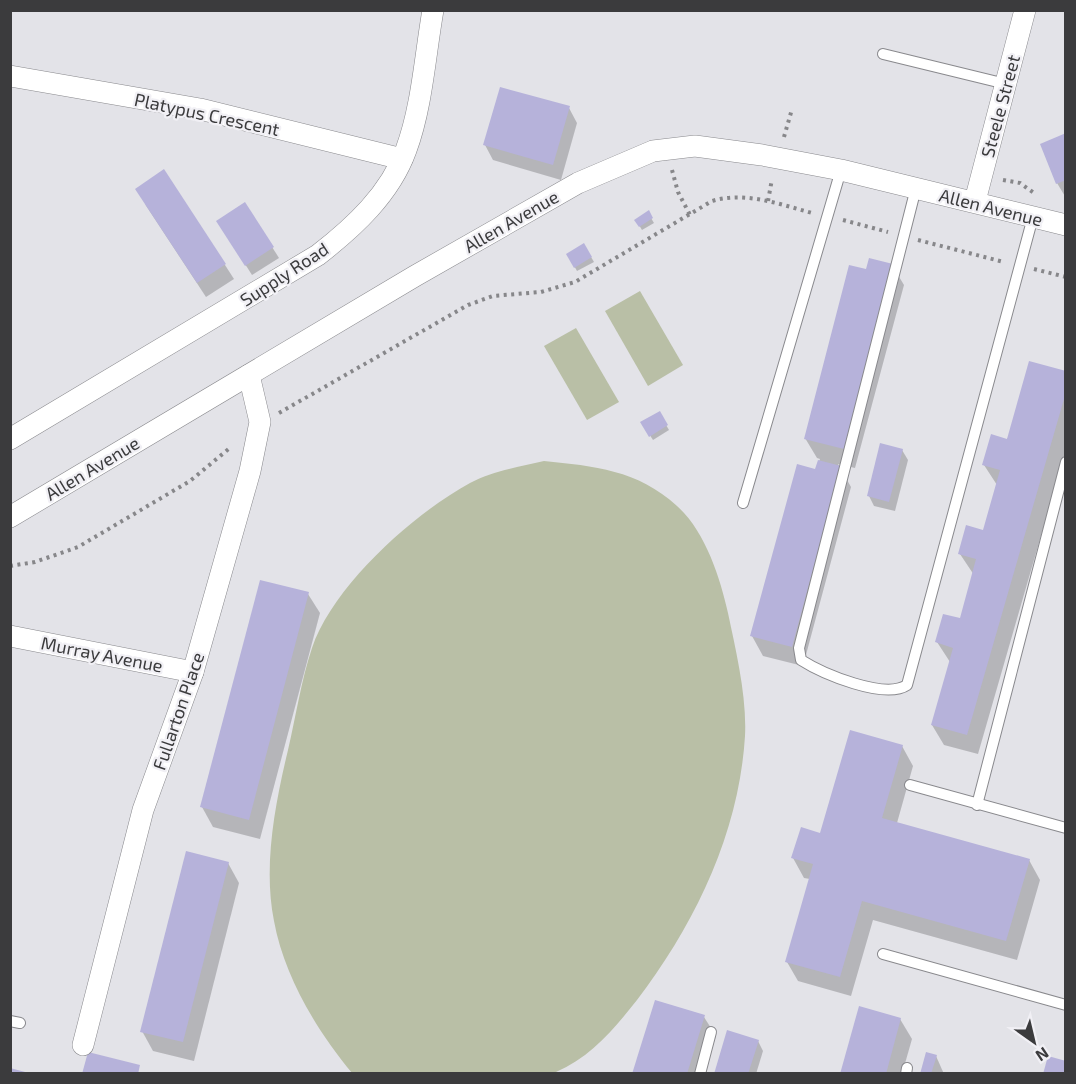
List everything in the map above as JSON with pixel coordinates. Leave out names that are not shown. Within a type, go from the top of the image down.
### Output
[{"type":"street","name":"Supply Road","points":[[10,438],[318,255],[340,237],[378,199],[402,159],[415,118],[433,10]]},
{"type":"street","name":"Steele Street","points":[[975,201],[1025,10]]},
{"type":"street","name":"Platypus Crescent","points":[[10,76],[200,109],[402,159]]},
{"type":"street","name":"Allen Avenue","points":[[10,517],[578,183],[638,156],[669,148],[695,146],[728,150],[841,170],[975,201],[1065,225]]},
{"type":"street","name":"Fullarton Place","points":[[83,1046],[143,810],[194,672],[250,471],[259,426],[257,404],[249,375]]},
{"type":"street","name":"Murray Avenue","points":[[10,636],[194,672]]},
{"type":"lane","points":[[883,54],[1006,84]]},
{"type":"lane","points":[[743,503],[841,170]]},
{"type":"lane","points":[[916,188],[799,648],[801,660],[817,670],[885,691],[898,691],[908,685],[1034,217]]},
{"type":"lane","points":[[977,806],[1065,462]]},
{"type":"lane","points":[[910,785],[977,806],[1065,828]]},
{"type":"lane","points":[[883,954],[1065,1005]]},
{"type":"lane","points":[[700,1074],[711,1032]]},
{"type":"path","points":[[669,148],[678,192],[690,214]]},
{"type":"path","points":[[982,176],[1020,183],[1034,194],[1045,196]]},
{"type":"path","points":[[10,566],[35,562],[78,547],[190,481],[259,426],[468,305],[493,296],[541,292],[575,282],[712,201],[728,196],[767,201],[1065,278]]},
{"type":"green space","points":[[640,291],[683,365],[648,386],[605,311]]},
{"type":"green space","points":[[576,328],[619,402],[587,420],[544,346]]},
{"type":"green space","points":[[544,461],[598,468],[647,484],[677,506],[696,528],[710,555],[721,585],[740,674],[745,736],[734,807],[710,876],[678,940],[637,1000],[610,1032],[569,1066],[551,1074],[538,1075],[352,1073],[326,1039],[294,982],[279,942],[271,900],[270,857],[275,813],[312,648],[322,624],[338,600],[356,577],[400,532],[448,496],[478,479]]},
{"type":"building","points":[[500,87],[570,106],[553,165],[483,145]]},
{"type":"building","points":[[1066,133],[1066,180],[1056,184],[1040,144]]},
{"type":"building","points":[[164,169],[226,264],[197,283],[135,189]]},
{"type":"building","points":[[245,202],[274,247],[245,266],[216,221]]},
{"type":"building","points":[[649,210],[653,218],[639,227],[634,220]]},
{"type":"building","points":[[584,243],[592,257],[574,268],[566,254]]},
{"type":"building","points":[[869,258],[893,264],[844,449],[804,439],[849,265],[866,269]]},
{"type":"building","points":[[1029,361],[1066,371],[1066,392],[967,735],[931,725],[953,648],[935,642],[943,614],[960,618],[976,559],[958,554],[966,525],[983,530],[1000,470],[982,465],[991,434],[1007,439]]},
{"type":"building","points":[[660,411],[668,425],[649,437],[640,422]]},
{"type":"building","points":[[880,443],[903,449],[889,502],[867,496]]},
{"type":"building","points":[[818,460],[841,466],[792,647],[750,636],[797,464],[815,469]]},
{"type":"building","points":[[260,580],[309,592],[249,820],[200,807]]},
{"type":"building","points":[[850,730],[903,745],[882,818],[1030,859],[1006,941],[862,901],[840,977],[785,962],[813,864],[791,858],[801,827],[820,833]]},
{"type":"building","points":[[186,851],[229,862],[183,1042],[140,1032]]},
{"type":"building","points":[[655,1000],[705,1015],[687,1074],[632,1074]]},
{"type":"building","points":[[859,1006],[901,1018],[886,1074],[840,1074]]},
{"type":"building","points":[[727,1030],[759,1040],[748,1074],[714,1074]]},
{"type":"building","points":[[88,1052],[140,1065],[138,1074],[82,1074]]},
{"type":"building","points":[[926,1052],[937,1055],[931,1074],[920,1074]]},
{"type":"building","points":[[1048,1056],[1066,1061],[1066,1074],[1043,1074]]},
{"type":"building","points":[[10,1068],[29,1073],[10,1074]]}]
